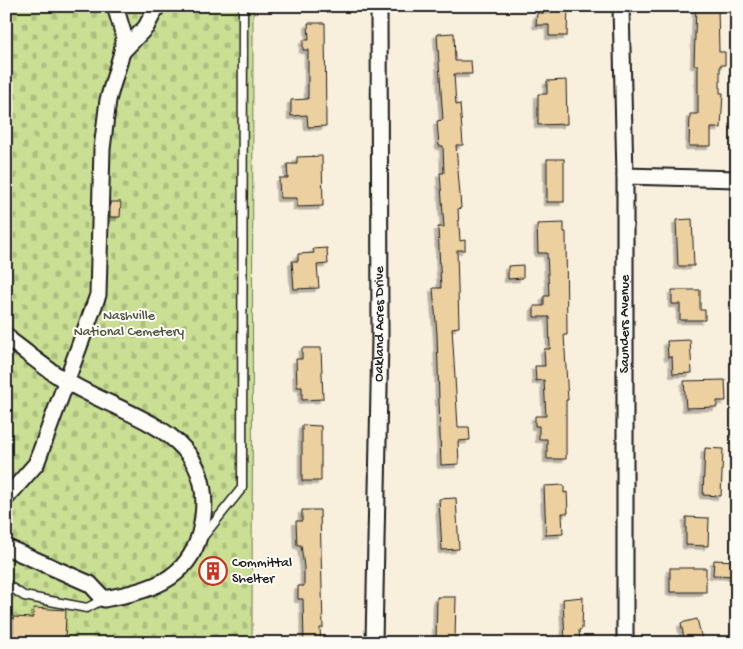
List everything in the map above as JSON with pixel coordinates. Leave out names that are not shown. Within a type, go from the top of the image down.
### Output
[{"type":"street","points":[[6,498],[36,464],[91,319],[98,295],[102,149],[108,100],[122,52],[124,36],[116,6]]},
{"type":"street","points":[[122,52],[146,27],[157,6]]},
{"type":"street","name":"Oakland Acres Drive","points":[[374,643],[380,331],[378,6]]},
{"type":"street","name":"Saunders Avenue","points":[[621,6],[625,176],[626,643]]},
{"type":"street","points":[[625,176],[737,179]]},
{"type":"street","points":[[6,335],[11,341],[66,381],[152,423],[177,441],[193,460],[200,475],[204,492],[204,513],[197,544],[182,569],[168,580],[132,594],[104,599],[90,584],[6,546]]},
{"type":"lane","points":[[197,544],[242,488],[243,6]]},
{"type":"lane","points":[[6,584],[24,596],[87,608],[104,599]]},
{"type":"green space","name":"Nashville National Cemetery","points":[[6,6],[253,6],[252,643],[6,643]]},
{"type":"building","points":[[551,6],[568,6],[567,36],[549,36],[549,25],[536,25],[537,13],[551,13]]},
{"type":"building","points":[[696,6],[718,6],[719,52],[725,52],[725,65],[720,65],[720,93],[723,93],[721,128],[711,128],[711,146],[689,146],[690,114],[698,114],[698,65],[694,65]]},
{"type":"building","points":[[308,23],[325,23],[326,126],[308,127],[307,115],[291,116],[291,100],[308,99],[308,50],[303,50],[303,40],[309,40]]},
{"type":"building","points":[[454,33],[455,61],[471,61],[472,74],[454,74],[456,105],[460,104],[463,145],[456,145],[461,208],[458,209],[460,241],[465,240],[465,250],[457,250],[459,327],[452,328],[458,427],[469,427],[470,440],[458,441],[459,464],[441,465],[437,334],[433,288],[441,288],[438,227],[444,227],[440,173],[444,173],[443,146],[439,146],[437,121],[443,120],[437,34]]},
{"type":"building","points":[[566,80],[567,124],[538,125],[538,94],[547,94],[547,81]]},
{"type":"building","points":[[322,156],[323,206],[297,207],[297,198],[280,198],[279,178],[288,178],[287,164],[297,164],[297,157]]},
{"type":"building","points":[[547,159],[564,159],[564,202],[547,202]]},
{"type":"building","points":[[110,202],[121,202],[120,217],[110,217]]},
{"type":"building","points":[[692,219],[694,266],[678,266],[676,220]]},
{"type":"building","points":[[564,223],[564,232],[566,232],[567,335],[564,335],[568,400],[566,400],[566,459],[547,459],[547,439],[539,439],[539,426],[535,426],[535,416],[546,416],[544,380],[536,381],[535,366],[545,366],[544,349],[550,349],[549,317],[534,317],[534,306],[544,306],[544,296],[549,296],[547,253],[538,253],[537,224]]},
{"type":"building","points":[[327,248],[328,264],[317,265],[319,288],[294,289],[292,261],[298,261],[298,254],[314,253],[313,249]]},
{"type":"building","points":[[523,265],[523,278],[508,279],[508,266]]},
{"type":"building","points":[[672,290],[700,290],[700,310],[705,310],[705,320],[680,320],[680,304],[672,304]]},
{"type":"building","points":[[690,340],[692,373],[673,374],[672,357],[668,357],[667,341]]},
{"type":"building","points":[[302,348],[321,348],[323,399],[302,400],[302,387],[297,387],[296,359],[302,359]]},
{"type":"building","points":[[725,380],[726,401],[717,401],[717,407],[686,408],[684,381]]},
{"type":"building","points":[[302,425],[321,426],[321,481],[302,481]]},
{"type":"building","points":[[705,448],[723,449],[721,496],[703,495]]},
{"type":"building","points":[[564,485],[564,493],[567,492],[568,513],[562,513],[563,534],[546,535],[544,486]]},
{"type":"building","points":[[456,498],[459,549],[442,550],[439,499]]},
{"type":"building","points":[[302,510],[320,510],[323,628],[320,628],[321,643],[304,643],[303,599],[298,599],[298,586],[304,586],[304,567],[301,545],[297,545],[296,521],[302,521]]},
{"type":"building","points":[[686,517],[709,518],[708,546],[686,545]]},
{"type":"building","points":[[714,560],[737,561],[736,576],[713,575]]},
{"type":"building","name":"Committal Shelter","points":[[211,561],[224,569],[216,582],[203,573]]},
{"type":"building","points":[[670,568],[706,568],[706,592],[670,592]]},
{"type":"building","points":[[437,597],[456,597],[455,641],[436,640]]},
{"type":"building","points":[[583,597],[582,629],[579,630],[580,641],[565,642],[563,599]]},
{"type":"building","points":[[34,608],[66,610],[65,642],[13,641],[13,617],[33,618]]},
{"type":"building","points":[[697,619],[703,643],[685,643],[681,623]]},
{"type":"place","name":"Committal Shelter","points":[[213,571]]}]
